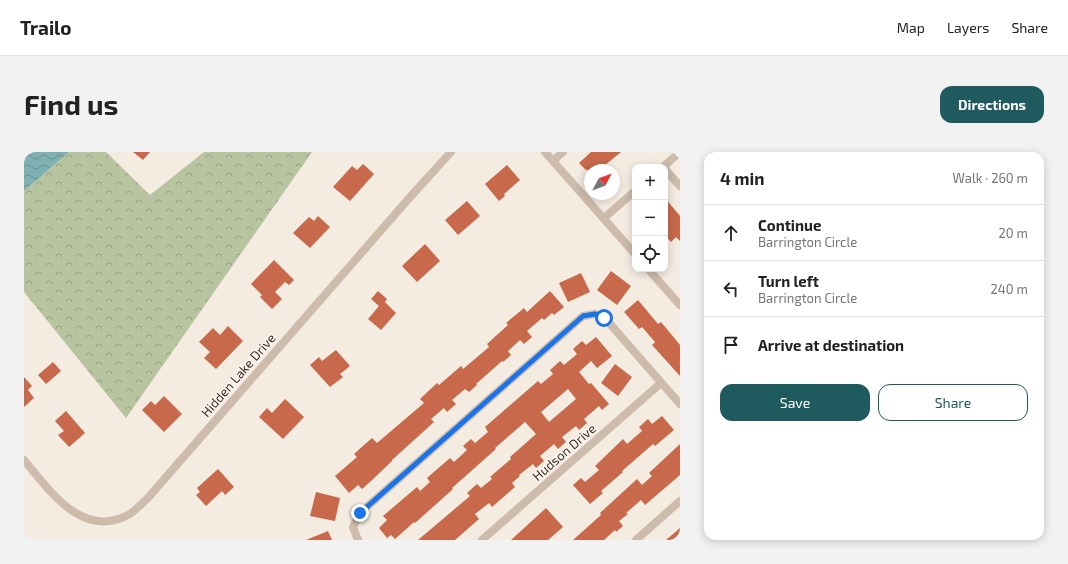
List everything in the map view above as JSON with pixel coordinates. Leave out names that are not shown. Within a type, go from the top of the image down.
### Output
[{"type":"street","name":"Hidden Lake Drive","points":[[24,460],[58,500],[74,513],[89,520],[109,522],[128,514],[147,499],[451,152]]},
{"type":"street","points":[[545,152],[632,251]]},
{"type":"street","points":[[553,161],[563,152]]},
{"type":"street","points":[[666,164],[680,152]]},
{"type":"street","points":[[668,172],[680,186]]},
{"type":"street","points":[[604,218],[632,194]]},
{"type":"street","points":[[651,272],[680,305]]},
{"type":"street","points":[[358,540],[353,527],[360,513],[583,316],[595,314],[604,318],[680,404]]},
{"type":"street","name":"Hudson Drive","points":[[482,540],[661,383]]},
{"type":"street","points":[[636,540],[680,501]]},
{"type":"green space","points":[[69,152],[106,152],[150,195],[204,152],[312,152],[126,418],[24,292],[24,191]]},
{"type":"water","points":[[24,152],[69,152],[24,191]]},
{"type":"building","points":[[133,152],[150,152],[143,160]]},
{"type":"building","points":[[591,152],[621,152],[606,164],[584,164],[584,168],[579,163]]},
{"type":"building","points":[[363,164],[374,174],[350,201],[333,187],[352,166],[357,170]]},
{"type":"building","points":[[507,165],[520,180],[504,194],[505,196],[499,201],[485,184]]},
{"type":"building","points":[[467,201],[480,216],[458,235],[445,220]]},
{"type":"building","points":[[668,202],[680,216],[680,241],[676,237],[671,242],[668,238]]},
{"type":"building","points":[[318,216],[330,227],[310,248],[293,233],[309,217],[314,221]]},
{"type":"building","points":[[425,244],[440,261],[417,282],[402,266]]},
{"type":"building","points":[[274,260],[294,280],[289,285],[285,282],[275,292],[282,299],[272,309],[260,297],[262,295],[251,284]]},
{"type":"building","points":[[611,271],[631,286],[617,305],[597,290]]},
{"type":"building","points":[[581,273],[590,292],[568,302],[559,283]]},
{"type":"building","points":[[378,291],[387,299],[385,302],[396,313],[381,330],[368,319],[379,306],[371,299]]},
{"type":"building","points":[[550,291],[564,307],[554,315],[552,313],[544,320],[542,318],[527,331],[532,337],[524,344],[520,340],[508,351],[511,355],[503,362],[502,361],[469,392],[465,389],[452,400],[456,404],[447,412],[444,408],[431,419],[434,422],[371,481],[362,489],[358,485],[349,493],[335,476],[357,457],[354,454],[372,438],[377,443],[424,403],[420,399],[437,383],[439,385],[461,366],[463,369],[489,347],[487,344],[508,325],[506,323],[524,308],[527,312]]},
{"type":"building","points":[[638,300],[658,324],[661,322],[680,345],[680,376],[652,345],[655,342],[642,327],[639,329],[624,312]]},
{"type":"building","points":[[228,326],[243,341],[216,369],[204,358],[210,352],[199,342],[213,328],[220,335]]},
{"type":"building","points":[[596,337],[612,356],[597,368],[591,361],[579,372],[589,384],[591,383],[609,404],[602,410],[599,406],[584,419],[587,423],[579,430],[576,426],[562,437],[566,442],[558,449],[554,444],[540,456],[544,461],[536,468],[533,464],[519,475],[520,476],[512,483],[515,487],[492,507],[489,503],[475,514],[479,519],[455,540],[418,540],[470,496],[467,493],[477,484],[481,488],[492,479],[490,477],[536,434],[525,422],[415,523],[414,522],[395,539],[391,535],[387,538],[379,528],[387,520],[383,516],[417,487],[420,491],[430,482],[427,478],[450,458],[454,462],[467,450],[463,446],[471,439],[475,443],[488,432],[485,427],[538,381],[541,384],[553,374],[550,370],[560,361],[564,365],[577,354],[573,349],[582,341],[586,345]],"holes":[[[568,389],[576,399],[549,422],[541,412]]]},
{"type":"building","points":[[336,350],[350,366],[340,374],[343,377],[330,387],[310,365],[319,357],[322,361]]},
{"type":"building","points":[[53,362],[61,371],[46,384],[38,375]]},
{"type":"building","points":[[615,364],[632,377],[618,396],[601,383]]},
{"type":"building","points":[[24,377],[32,386],[28,390],[34,398],[24,407]]},
{"type":"building","points":[[164,396],[182,414],[164,432],[142,410],[151,401],[155,405]]},
{"type":"building","points":[[285,399],[304,417],[283,439],[259,417],[267,408],[272,413]]},
{"type":"building","points":[[66,411],[85,433],[69,447],[58,435],[64,431],[55,421]]},
{"type":"building","points":[[662,416],[674,430],[655,446],[653,444],[622,471],[623,472],[601,491],[603,493],[590,504],[573,485],[581,478],[585,482],[599,470],[595,466],[623,439],[627,444],[642,431],[639,427],[648,419],[652,424]]},
{"type":"building","points":[[680,444],[680,475],[645,505],[641,500],[619,521],[623,526],[616,532],[615,530],[604,540],[573,540],[601,515],[600,513],[637,479],[642,485],[652,476],[649,473]]},
{"type":"building","points":[[218,469],[234,487],[225,495],[222,491],[206,506],[196,495],[200,492],[197,488]]},
{"type":"building","points":[[316,492],[340,498],[335,521],[310,516]]},
{"type":"building","points":[[546,508],[563,527],[548,540],[511,540]]},
{"type":"building","points":[[680,528],[680,540],[666,540]]},
{"type":"building","points":[[328,531],[332,540],[306,540]]},
{"type":"route","points":[[360,513],[583,316],[595,314],[604,318]]}]
